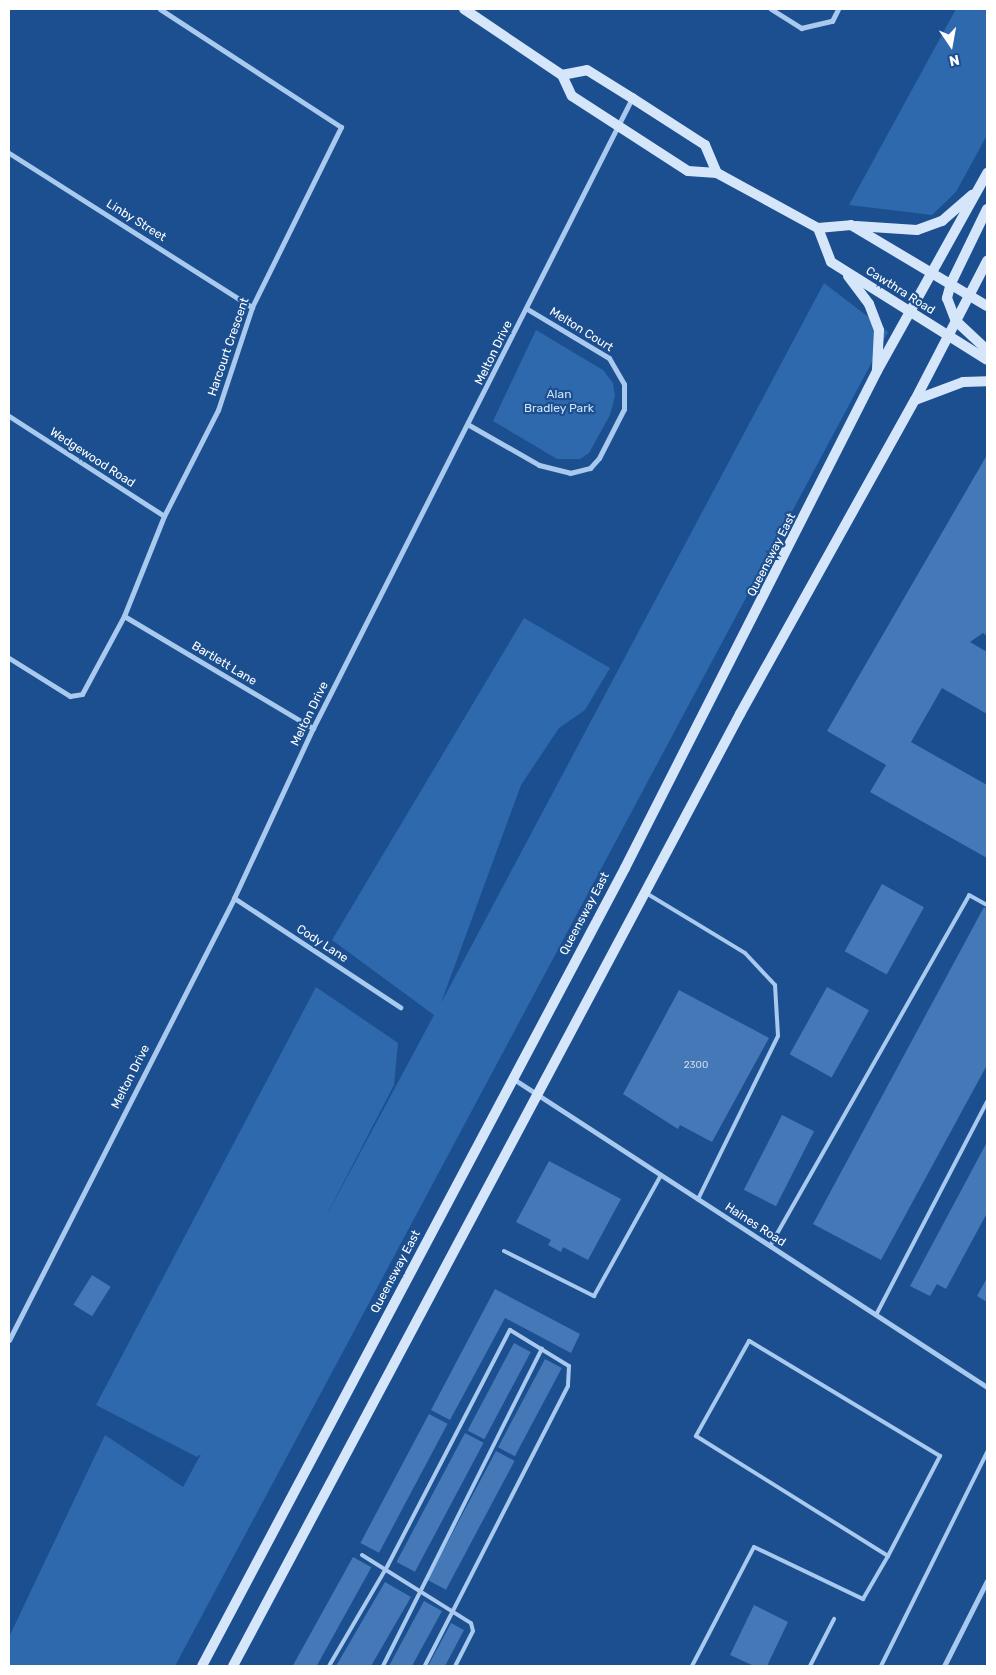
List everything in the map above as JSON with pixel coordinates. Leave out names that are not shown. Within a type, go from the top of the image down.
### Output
[{"type":"main road","points":[[464,9],[562,75],[572,96],[618,128],[688,171],[718,172],[818,228],[851,225],[918,230],[942,221],[977,191]]},
{"type":"main road","points":[[562,75],[587,70],[705,145],[718,172]]},
{"type":"main road","name":"Queensway East","points":[[202,1666],[816,496],[877,371],[987,173]]},
{"type":"main road","points":[[987,209],[951,283],[947,298],[956,321],[987,350]]},
{"type":"main road","points":[[851,225],[933,272],[987,306]]},
{"type":"main road","name":"Cawthra Road","points":[[818,228],[831,262],[987,360]]},
{"type":"main road","points":[[233,1666],[740,714],[915,400],[987,260]]},
{"type":"main road","points":[[845,271],[872,311],[878,330],[877,371]]},
{"type":"main road","points":[[915,400],[963,382],[987,381]]},
{"type":"street","name":"Harcourt Crescent","points":[[9,658],[70,696],[82,694],[124,616],[164,516],[218,410],[252,307],[341,127],[160,9]]},
{"type":"street","points":[[771,9],[801,28],[832,20],[838,9]]},
{"type":"street","name":"Melton Drive","points":[[9,1340],[234,898],[313,728],[470,425],[632,98]]},
{"type":"street","name":"Linby Street","points":[[9,153],[252,307]]},
{"type":"street","name":"Melton Court","points":[[470,425],[539,465],[570,473],[590,468],[599,458],[624,409],[624,384],[609,358],[527,308]]},
{"type":"street","name":"Wedgewood Road","points":[[9,416],[164,516]]},
{"type":"street","name":"Bartlett Lane","points":[[124,616],[313,728]]},
{"type":"street","name":"Cody Lane","points":[[234,898],[400,1007]]},
{"type":"street","name":"Haines Road","points":[[512,1078],[987,1387]]},
{"type":"street","points":[[944,1666],[987,1581]]},
{"type":"lane","points":[[646,893],[746,953],[776,985],[778,1036],[698,1199]]},
{"type":"lane","points":[[770,1246],[969,895],[987,905]]},
{"type":"lane","points":[[876,1315],[987,1102]]},
{"type":"lane","points":[[504,1251],[594,1296],[661,1176]]},
{"type":"lane","points":[[329,1666],[386,1568],[510,1330],[569,1366],[568,1386],[455,1610],[424,1666]]},
{"type":"lane","points":[[692,1666],[754,1548],[863,1600],[888,1556],[940,1456],[749,1341],[696,1436],[888,1556]]},
{"type":"lane","points":[[383,1666],[542,1349]]},
{"type":"lane","points":[[881,1666],[987,1452]]},
{"type":"lane","points":[[362,1554],[455,1610],[471,1623],[473,1631],[455,1666]]},
{"type":"lane","points":[[810,1666],[834,1620]]},
{"type":"green space","points":[[956,9],[987,9],[987,135],[956,192],[932,215],[849,205]]},
{"type":"green space","points":[[824,283],[888,332],[175,1666],[9,1666],[9,1637],[105,1435],[183,1487],[201,1454],[197,1457],[96,1405],[316,987],[398,1043],[394,1085],[322,1224],[434,1015],[332,940],[524,618],[610,668],[585,710],[559,728],[521,785],[441,1003]]},
{"type":"green space","name":"Alan Bradley Park","points":[[536,330],[603,370],[613,383],[615,396],[610,415],[589,453],[580,459],[557,459],[493,421]]},
{"type":"building","points":[[987,455],[987,636],[983,633],[970,642],[987,652],[987,714],[942,688],[911,742],[987,785],[987,858],[870,792],[886,765],[827,731]]},
{"type":"building","points":[[882,884],[924,907],[887,975],[845,951]]},
{"type":"building","points":[[984,907],[987,909],[987,1065],[881,1260],[813,1224]]},
{"type":"building","points":[[827,987],[869,1010],[832,1078],[790,1054]]},
{"type":"building","points":[[679,990],[769,1038],[712,1142],[680,1125],[678,1129],[623,1094]]},
{"type":"building","points":[[782,1115],[814,1131],[776,1206],[744,1190]]},
{"type":"building","points":[[987,1142],[987,1213],[946,1289],[937,1284],[930,1296],[910,1286]]},
{"type":"building","points":[[549,1161],[621,1199],[588,1260],[563,1247],[561,1252],[548,1245],[551,1240],[516,1222]]},
{"type":"building","points":[[92,1275],[111,1287],[92,1316],[73,1305]]},
{"type":"building","points":[[987,1278],[987,1302],[977,1296]]},
{"type":"building","points":[[495,1289],[580,1334],[571,1353],[505,1318],[450,1420],[431,1410]]},
{"type":"building","points":[[514,1343],[531,1352],[484,1439],[468,1430]]},
{"type":"building","points":[[545,1359],[562,1368],[515,1456],[498,1447]]},
{"type":"building","points":[[429,1414],[448,1424],[379,1553],[360,1543]]},
{"type":"building","points":[[465,1433],[484,1443],[415,1572],[396,1562]]},
{"type":"building","points":[[496,1451],[515,1461],[446,1590],[427,1580]]},
{"type":"building","points":[[353,1557],[371,1567],[317,1666],[293,1665]]},
{"type":"building","points":[[385,1582],[411,1597],[371,1666],[336,1666]]},
{"type":"building","points":[[424,1601],[442,1611],[412,1666],[389,1666]]},
{"type":"building","points":[[754,1605],[788,1622],[767,1666],[754,1666],[730,1655]]},
{"type":"building","points":[[451,1623],[464,1630],[445,1666],[428,1666]]}]
